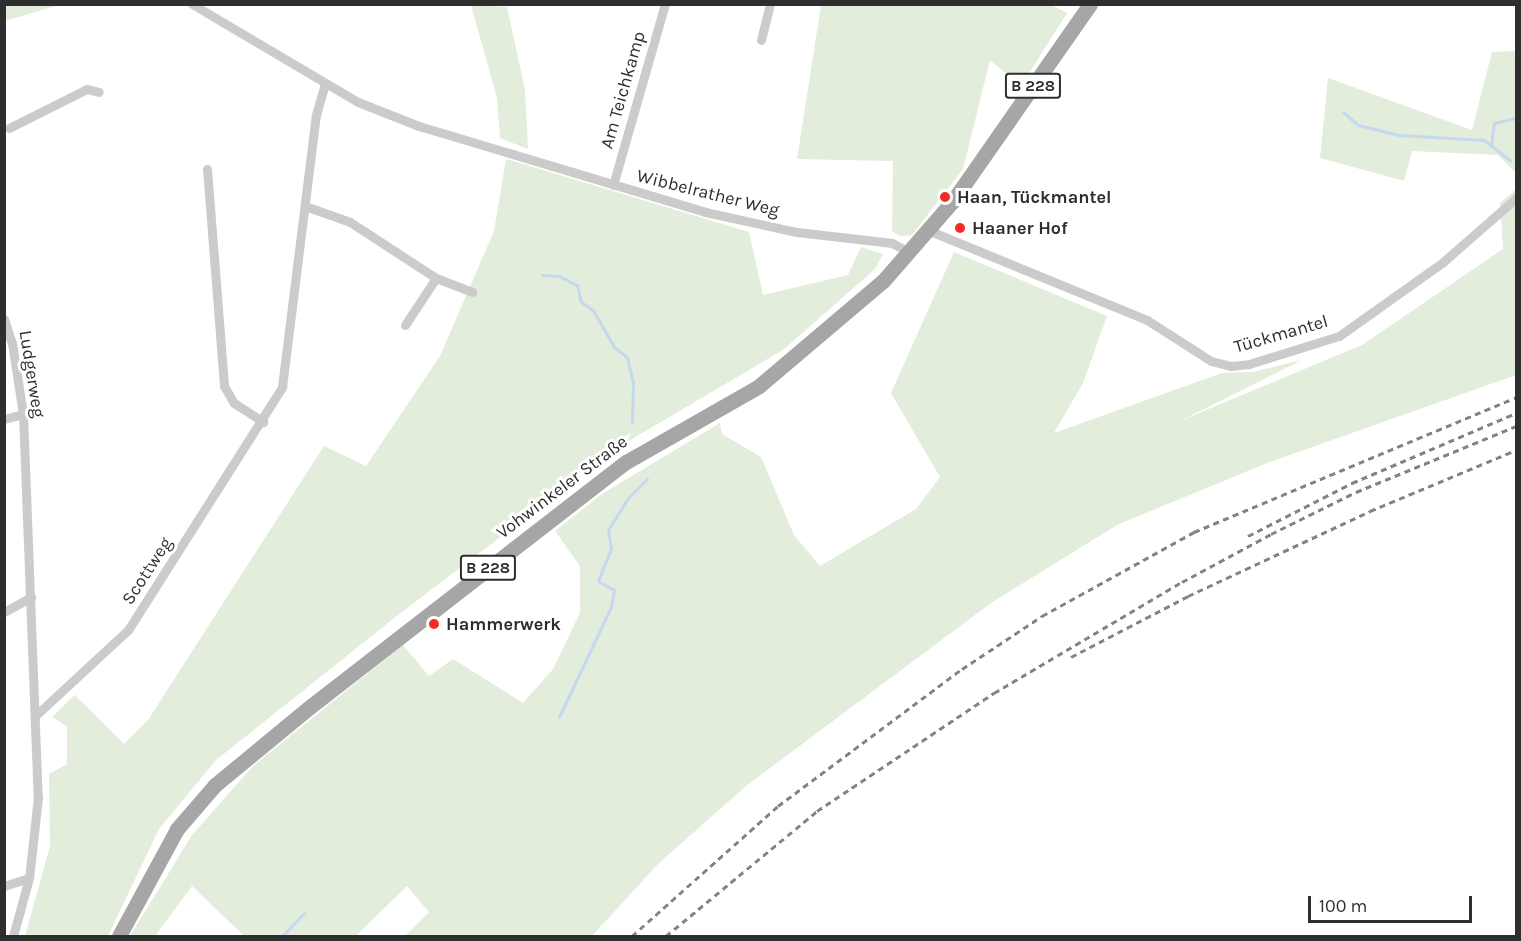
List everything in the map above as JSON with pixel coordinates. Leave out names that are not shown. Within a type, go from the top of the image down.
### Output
[{"type":"main road","name":"B 228","points":[[911,253],[930,231],[1090,4]]},
{"type":"main road","name":"Vohwinkeler Straße","points":[[118,936],[177,829],[215,785],[626,462],[784,369],[911,253]]},
{"type":"street","name":"Wibbelrather Weg","points":[[192,4],[325,84],[419,126],[705,212],[796,232],[892,243],[911,253]]},
{"type":"street","name":"Am Teichkamp","points":[[613,185],[665,4]]},
{"type":"street","points":[[761,40],[770,4]]},
{"type":"street","name":"Scottweg","points":[[35,716],[129,630],[262,422],[285,375],[316,116],[325,84]]},
{"type":"street","points":[[9,128],[87,89],[99,92]]},
{"type":"street","points":[[207,169],[224,386],[234,403],[262,422]]},
{"type":"street","name":"Tückmantel","points":[[930,231],[1148,320],[1211,361],[1231,366],[1250,364],[1339,336],[1443,261],[1516,198]]},
{"type":"street","points":[[305,206],[371,234],[436,278],[472,292]]},
{"type":"street","points":[[405,325],[436,278]]},
{"type":"street","name":"Ludgerweg","points":[[4,319],[12,343],[23,414],[38,797],[29,878],[13,936]]},
{"type":"street","points":[[4,419],[23,414]]},
{"type":"street","points":[[4,612],[31,597]]},
{"type":"street","points":[[4,886],[29,878]]},
{"type":"green space","points":[[5,4],[59,4],[59,5],[5,21]]},
{"type":"green space","points":[[1049,4],[1067,13],[1021,86],[990,60],[963,169],[912,235],[900,236],[892,231],[893,161],[797,159],[821,5]]},
{"type":"green space","points":[[471,5],[507,7],[525,90],[528,149],[500,138],[497,98]]},
{"type":"green space","points":[[1516,51],[1516,173],[1498,155],[1412,151],[1404,181],[1320,158],[1328,78],[1472,130],[1492,52]]},
{"type":"green space","points":[[506,159],[749,232],[763,295],[848,275],[861,247],[883,254],[875,269],[783,350],[620,446],[398,615],[216,760],[159,829],[108,936],[25,936],[50,846],[49,774],[67,764],[67,726],[52,717],[75,695],[124,744],[148,720],[324,446],[366,466],[440,356],[494,231]]},
{"type":"green space","points":[[1516,189],[1516,375],[1267,463],[1117,525],[991,603],[746,786],[658,864],[592,936],[405,936],[429,912],[407,886],[356,936],[244,936],[192,886],[155,936],[130,936],[192,835],[253,766],[403,645],[429,676],[453,659],[523,703],[553,669],[580,613],[580,566],[555,531],[602,494],[720,423],[722,434],[761,457],[794,535],[820,566],[916,509],[940,477],[891,393],[954,252],[1107,316],[1083,383],[1054,433],[1222,373],[1253,372],[1302,360],[1180,421],[1362,345],[1503,249],[1500,203]]},
{"type":"waterway","points":[[1343,112],[1358,125],[1399,135],[1484,140],[1510,160]]},
{"type":"waterway","points":[[1491,146],[1494,123],[1516,118]]},
{"type":"waterway","points":[[542,275],[559,276],[577,285],[581,302],[593,310],[614,347],[627,357],[633,382],[632,423]]},
{"type":"waterway","points":[[559,717],[611,607],[614,590],[598,581],[611,549],[608,530],[628,498],[647,479]]},
{"type":"waterway","points":[[282,936],[304,913]]},
{"type":"railway","points":[[632,936],[778,806],[962,669],[1042,616],[1194,532],[1516,397]]},
{"type":"railway","points":[[1248,536],[1352,483],[1516,413]]},
{"type":"railway","points":[[666,936],[817,811],[994,693],[1182,582],[1271,534],[1356,492],[1516,426]]},
{"type":"railway","points":[[1071,657],[1188,596],[1370,511],[1516,450]]},
{"type":"place","name":"Haan, Tückmantel","points":[[945,197]]},
{"type":"place","name":"Haaner Hof","points":[[960,228]]},
{"type":"place","name":"Hammerwerk","points":[[434,624]]}]
